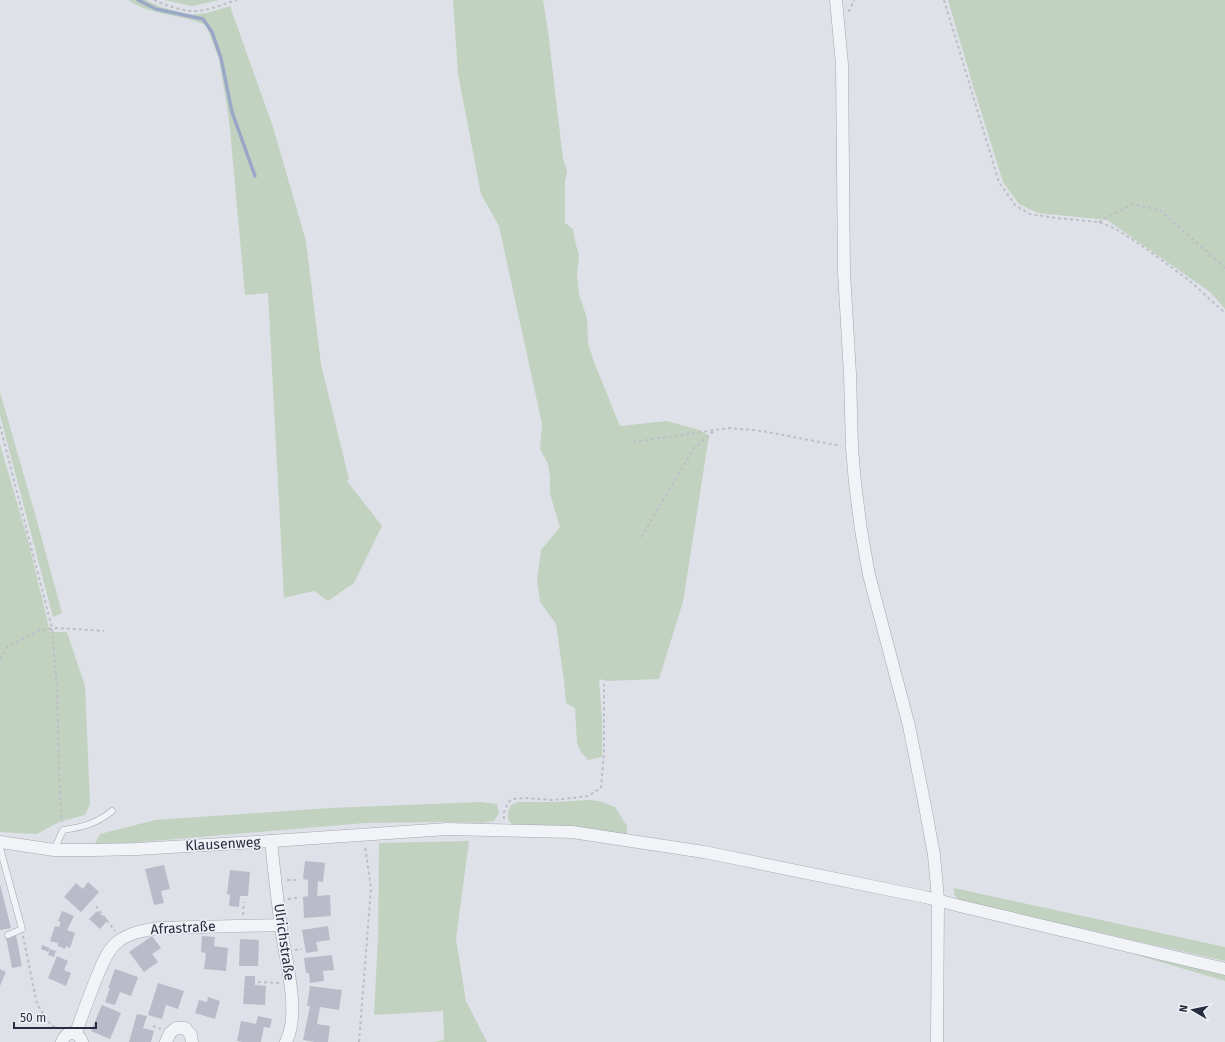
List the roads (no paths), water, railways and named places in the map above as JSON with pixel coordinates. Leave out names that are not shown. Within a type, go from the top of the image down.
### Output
[{"type":"street","points":[[836,0],[842,64],[844,273],[855,483],[869,575],[909,726],[926,806],[934,855],[938,899],[937,1042]]},
{"type":"street","name":"Klausenweg","points":[[0,842],[54,850],[95,850],[137,849],[447,829],[572,832],[704,852],[938,899],[960,906],[1225,969]]},
{"type":"street","name":"Ulrichstraße","points":[[271,841],[280,925],[293,1003],[292,1019],[286,1042]]},
{"type":"street","name":"Afrastraße","points":[[71,1038],[104,960],[115,945],[128,936],[142,930],[160,928],[280,925]]},
{"type":"street","points":[[166,1042],[170,1033],[176,1028],[185,1028],[191,1035],[192,1042]]},
{"type":"lane","points":[[54,850],[63,830],[80,828],[102,819],[112,811]]},
{"type":"lane","points":[[0,848],[22,929],[8,935]]},
{"type":"waterway","points":[[138,0],[156,9],[203,19],[212,32],[221,58],[232,112],[255,176]]}]
